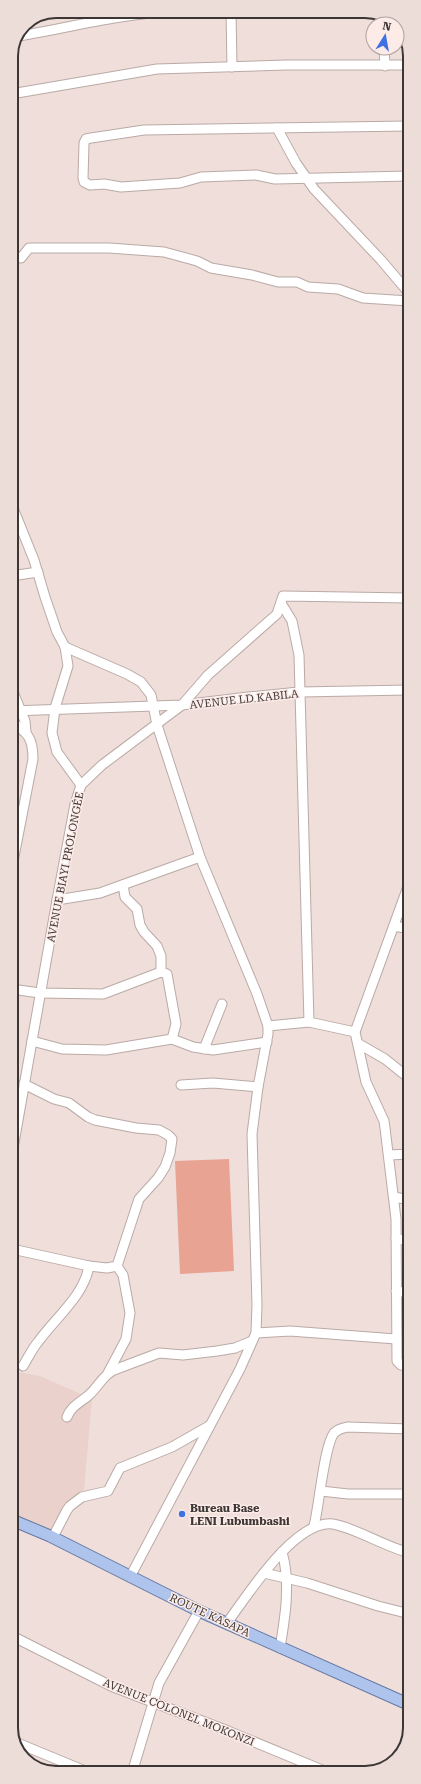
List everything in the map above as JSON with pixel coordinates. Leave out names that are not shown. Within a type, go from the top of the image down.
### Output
[{"type":"main road","name":"ROUTE KASAPA","points":[[18,1522],[53,1537],[199,1611],[403,1702]]},
{"type":"street","points":[[24,35],[113,18]]},
{"type":"street","points":[[231,18],[232,67]]},
{"type":"street","points":[[384,56],[385,66]]},
{"type":"street","points":[[18,93],[157,69],[286,65],[403,66]]},
{"type":"street","points":[[403,126],[144,130],[86,139],[84,143],[84,182],[90,185],[104,184],[121,187],[180,183],[202,177],[256,175],[275,179],[306,177],[344,178],[403,176]]},
{"type":"street","points":[[277,128],[314,189],[381,260],[403,286]]},
{"type":"street","points":[[18,258],[21,258],[29,248],[109,248],[164,252],[197,261],[211,268],[252,275],[278,282],[297,282],[308,287],[338,289],[363,298],[403,301]]},
{"type":"street","name":"AVENUE BIAYI PROLONGÉE","points":[[18,521],[38,572],[57,632],[65,647],[68,666],[55,708],[52,733],[57,752],[82,785],[75,804],[18,1119]]},
{"type":"street","points":[[18,575],[38,572]]},
{"type":"street","points":[[282,600],[403,598]]},
{"type":"street","points":[[282,600],[292,621],[299,655],[309,1022]]},
{"type":"street","points":[[18,710],[182,705],[208,675],[277,614],[282,600]]},
{"type":"street","points":[[65,647],[142,682],[151,694],[157,724],[200,857],[257,994],[268,1026],[267,1042],[258,1087],[252,1134],[257,1305],[254,1337],[240,1369],[130,1577]]},
{"type":"street","name":"AVENUE LD KABILA","points":[[82,785],[102,765],[182,705],[299,692],[403,690]]},
{"type":"street","points":[[18,712],[25,721],[26,732],[33,745],[33,759],[18,836]]},
{"type":"street","points":[[18,726],[26,732]]},
{"type":"street","points":[[57,900],[100,893],[200,857]]},
{"type":"street","points":[[123,885],[125,897],[137,909],[140,925],[144,932],[157,946],[161,956],[161,972]]},
{"type":"street","points":[[403,901],[355,1032],[366,1082],[384,1120],[396,1219],[397,1361],[403,1365]]},
{"type":"street","points":[[394,926],[403,928]]},
{"type":"street","points":[[18,990],[40,993],[103,994],[161,972],[167,974],[173,1003],[176,1024],[172,1039]]},
{"type":"street","points":[[204,1049],[222,1004]]},
{"type":"street","points":[[268,1026],[309,1022],[355,1032]]},
{"type":"street","points":[[32,1041],[62,1049],[106,1050],[172,1039],[192,1047],[213,1050],[267,1042]]},
{"type":"street","points":[[358,1044],[385,1059],[403,1073]]},
{"type":"street","points":[[181,1085],[214,1083],[258,1087]]},
{"type":"street","points":[[24,1084],[54,1099],[69,1103],[88,1117],[95,1120],[136,1128],[159,1130],[168,1134],[172,1139],[170,1153],[165,1167],[158,1178],[139,1200],[117,1266]]},
{"type":"street","points":[[389,1155],[403,1154]]},
{"type":"street","points":[[394,1197],[403,1199]]},
{"type":"street","points":[[396,1238],[403,1240]]},
{"type":"street","points":[[18,1250],[89,1266],[107,1268],[117,1266]]},
{"type":"street","points":[[23,1366],[36,1343],[81,1288],[87,1276],[89,1266]]},
{"type":"street","points":[[66,1417],[69,1412],[90,1394],[108,1373],[126,1340],[130,1312],[123,1275],[117,1266]]},
{"type":"street","points":[[396,1291],[403,1292]]},
{"type":"street","points":[[108,1373],[160,1353],[183,1355],[217,1351],[235,1348],[254,1337],[290,1332],[396,1339]]},
{"type":"street","points":[[53,1537],[67,1510],[82,1497],[108,1491],[120,1468],[172,1447],[210,1425]]},
{"type":"street","points":[[314,1526],[330,1442],[334,1434],[339,1429],[348,1428],[403,1429]]},
{"type":"street","points":[[321,1491],[348,1494],[403,1494]]},
{"type":"street","points":[[227,1623],[264,1573],[282,1552],[294,1540],[314,1526],[323,1524],[340,1526],[403,1550]]},
{"type":"street","points":[[280,1648],[285,1618],[286,1578],[285,1562],[282,1552]]},
{"type":"street","points":[[264,1573],[326,1588],[378,1606],[403,1612]]},
{"type":"street","points":[[134,1766],[159,1683],[199,1611]]},
{"type":"street","name":"AVENUE COLONEL MOKONZI","points":[[18,1639],[111,1686],[153,1704],[235,1734],[312,1766]]},
{"type":"street","points":[[22,1745],[73,1766]]},
{"type":"shaded area","points":[[229,1159],[234,1271],[180,1274],[175,1161]]},
{"type":"shaded area","points":[[18,1372],[40,1376],[92,1399],[84,1489],[57,1532],[18,1520]]},
{"type":"place","name":"Bureau Base LENI Lubumbashi","points":[[182,1514]]}]
